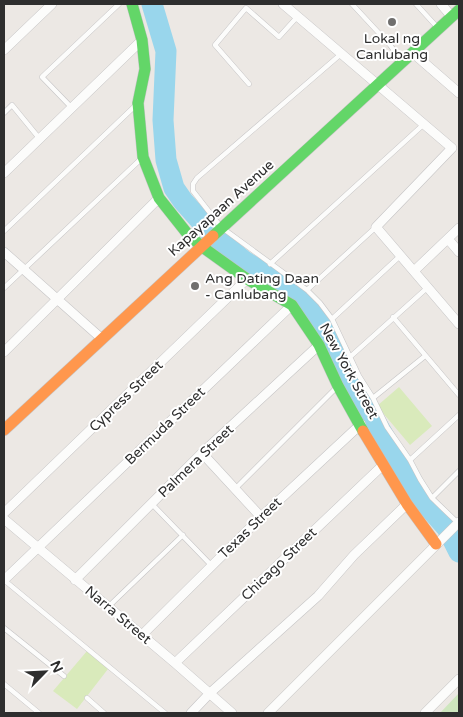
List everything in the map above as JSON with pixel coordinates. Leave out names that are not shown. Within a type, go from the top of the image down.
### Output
[{"type":"street","points":[[4,50],[52,4]]},
{"type":"street","name":"New York Street","points":[[132,4],[142,40],[145,69],[138,103],[143,157],[159,198],[186,232],[212,236],[247,279],[292,305],[319,344],[338,386],[383,465],[408,504],[440,540]]},
{"type":"street","points":[[283,4],[452,148],[376,227],[459,324]]},
{"type":"street","points":[[441,4],[456,13]]},
{"type":"street","name":"Kapayapaan Avenue","points":[[4,430],[101,338],[456,13]]},
{"type":"street","points":[[4,173],[142,40]]},
{"type":"street","points":[[413,53],[459,93]]},
{"type":"street","points":[[4,352],[159,198]]},
{"type":"street","points":[[414,271],[459,228]]},
{"type":"street","points":[[448,240],[459,252]]},
{"type":"street","points":[[4,252],[101,338]]},
{"type":"street","name":"Cypress Street","points":[[4,513],[247,279]]},
{"type":"street","name":"Bermuda Street","points":[[4,580],[292,305]]},
{"type":"street","name":"Palmera Street","points":[[75,580],[202,453],[319,344]]},
{"type":"street","name":"Texas Street","points":[[142,636],[261,517],[361,424]]},
{"type":"street","points":[[202,453],[261,517]]},
{"type":"street","name":"Chicago Street","points":[[175,663],[383,465]]},
{"type":"street","points":[[191,713],[318,596],[354,555],[408,504]]},
{"type":"street","name":"Narra Street","points":[[4,519],[232,713]]},
{"type":"street","points":[[268,713],[457,524]]},
{"type":"street","points":[[426,713],[459,679]]},
{"type":"lane","points":[[72,108],[42,77],[118,4]]},
{"type":"lane","points":[[352,4],[403,62]]},
{"type":"lane","points":[[416,4],[440,29]]},
{"type":"lane","points":[[249,84],[215,45],[246,8],[279,36],[298,16]]},
{"type":"lane","points":[[342,53],[194,181],[193,187],[212,236],[270,264],[307,290],[320,302],[332,318],[387,427],[410,460],[432,498],[457,524]]},
{"type":"lane","points":[[4,231],[138,103]]},
{"type":"lane","points":[[4,113],[12,105],[39,138]]},
{"type":"lane","points":[[270,264],[424,124]]},
{"type":"lane","points":[[4,288],[143,157]]},
{"type":"lane","points":[[307,290],[365,235],[376,227]]},
{"type":"lane","points":[[332,318],[400,256]]},
{"type":"lane","points":[[350,357],[428,287]]},
{"type":"lane","points":[[393,317],[459,395]]},
{"type":"lane","points":[[373,398],[425,356]]},
{"type":"lane","points":[[235,490],[338,386]]},
{"type":"lane","points":[[410,460],[459,416]]},
{"type":"lane","points":[[432,498],[459,471]]},
{"type":"lane","points":[[152,503],[212,566]]},
{"type":"lane","points":[[108,607],[183,535]]},
{"type":"lane","points":[[4,580],[165,713]]},
{"type":"lane","points":[[4,628],[64,676]]},
{"type":"lane","points":[[4,684],[39,713]]},
{"type":"lane","points":[[87,698],[104,713]]},
{"type":"green space","points":[[146,4],[158,4],[172,48],[167,100],[172,166],[176,182],[184,198],[212,226],[206,232],[172,193],[161,163],[156,104],[161,80],[161,63],[159,49]]},
{"type":"green space","points":[[399,387],[432,426],[410,445],[377,406]]},
{"type":"green space","points":[[87,651],[108,669],[77,709],[53,691]]},
{"type":"green space","points":[[459,693],[459,713],[440,713]]},
{"type":"waterway","points":[[152,4],[166,51],[163,120],[166,160],[174,188],[214,236],[244,261],[304,302],[329,335],[344,368],[419,496],[447,528],[459,552]]},
{"type":"traffic: fast","points":[[132,4],[142,40],[145,69],[138,103],[143,157],[159,198],[186,232],[201,246],[247,279],[292,305],[319,345],[338,386],[363,431]]},
{"type":"traffic: fast","points":[[213,236],[459,10]]},
{"type":"traffic: slow","points":[[4,430],[213,236]]},
{"type":"traffic: slow","points":[[363,431],[407,504],[436,544]]},
{"type":"place","name":"Lokal ng Canlubang","points":[[392,22]]},
{"type":"place","name":"Ang Dating Daan - Canlubang","points":[[195,286]]}]
